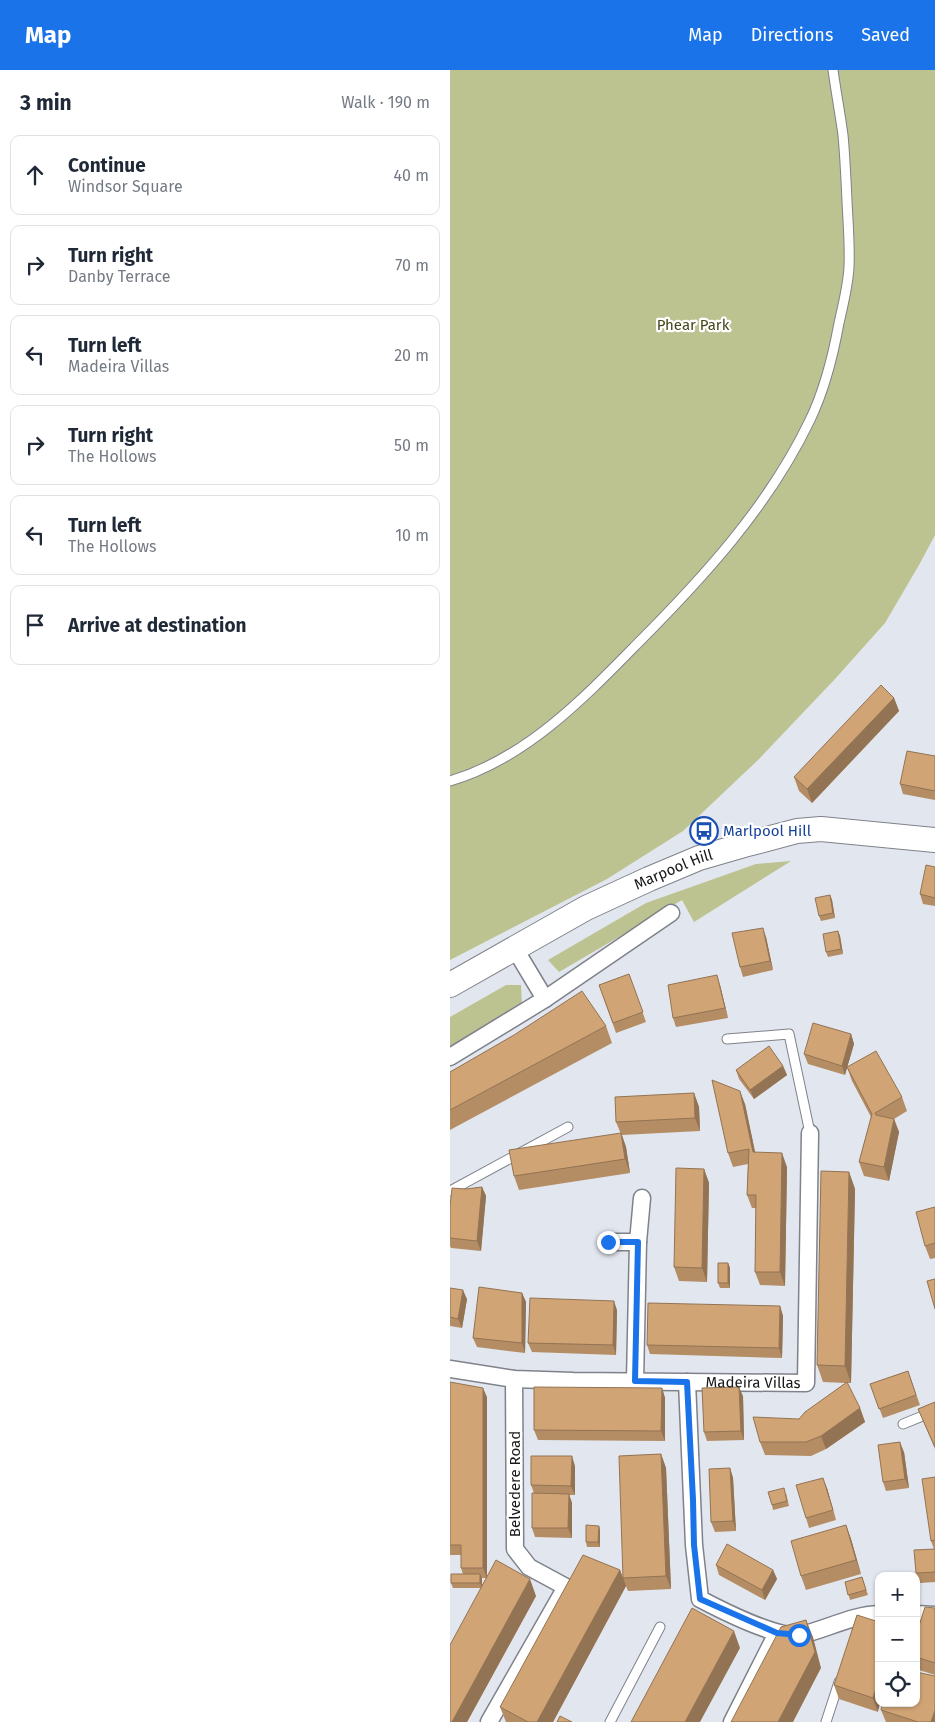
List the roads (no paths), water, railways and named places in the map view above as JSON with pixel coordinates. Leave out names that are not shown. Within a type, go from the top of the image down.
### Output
[{"type":"street","name":"Marpool Hill","points":[[450,985],[586,908],[649,878],[699,858],[788,833],[821,829],[935,840]]},
{"type":"street","points":[[450,1057],[545,999],[671,913]]},
{"type":"street","points":[[514,949],[545,999]]},
{"type":"street","name":"Madeira Villas","points":[[450,1370],[514,1378],[806,1383],[810,1133]]},
{"type":"street","points":[[635,1381],[638,1242],[642,1198]]},
{"type":"street","points":[[608,1242],[638,1242]]},
{"type":"street","name":"Belvedere Road","points":[[490,1722],[566,1587],[529,1568],[516,1549],[514,1378]]},
{"type":"street","points":[[687,1382],[694,1545],[700,1599],[777,1633],[799,1635],[855,1624],[866,1615],[875,1614]]},
{"type":"street","points":[[920,1614],[935,1615]]},
{"type":"street","points":[[732,1722],[777,1633]]},
{"type":"lane","points":[[450,781],[509,755],[546,728],[601,680],[673,607],[722,553],[760,502],[795,448],[811,418],[828,370],[849,268],[849,234],[843,136],[833,70]]},
{"type":"lane","points":[[726,1039],[789,1034],[810,1133]]},
{"type":"lane","points":[[450,1191],[568,1127]]},
{"type":"lane","points":[[903,1424],[935,1411]]},
{"type":"lane","points":[[610,1722],[660,1627]]},
{"type":"lane","points":[[826,1722],[841,1674]]},
{"type":"place","name":"Marlpool Hill","points":[[704,831]]},
{"type":"park label","name":"Phear Park","points":[[693,325]]}]
